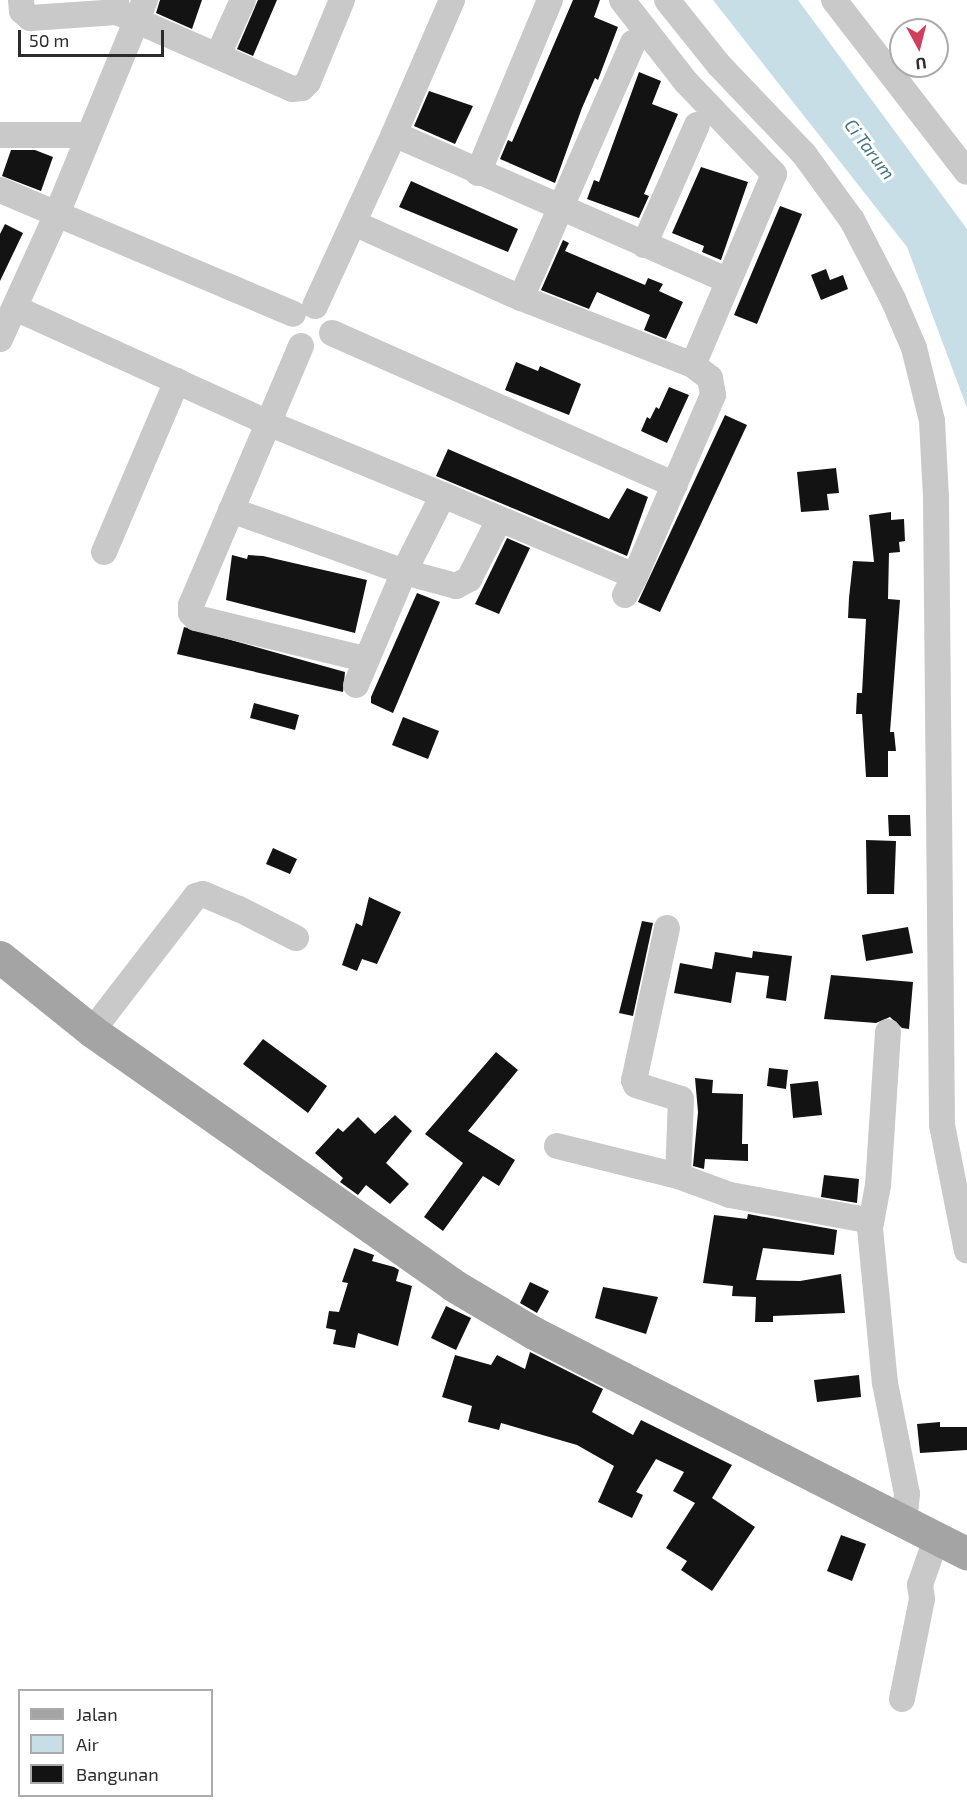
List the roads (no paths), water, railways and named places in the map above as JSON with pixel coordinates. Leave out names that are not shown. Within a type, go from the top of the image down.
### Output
[{"type":"main road","points":[[0,957],[92,1031],[453,1285],[534,1334],[967,1554]]},
{"type":"street","points":[[21,0],[22,11],[30,18],[129,8],[218,55],[292,88],[302,88],[342,0]]},
{"type":"street","points":[[218,55],[243,0]]},
{"type":"street","points":[[332,333],[316,348],[301,346],[291,335],[356,224],[452,0]]},
{"type":"street","points":[[478,173],[550,0]]},
{"type":"street","points":[[622,0],[686,82],[773,170],[773,179],[727,280],[693,366]]},
{"type":"street","points":[[667,0],[719,65],[804,154],[852,220],[893,299],[914,348],[932,421],[936,498],[942,1125],[967,1251]]},
{"type":"street","points":[[834,0],[967,172]]},
{"type":"street","points":[[129,8],[88,135],[56,216],[5,325],[177,381],[268,423],[499,520],[630,586],[713,395],[710,378],[693,366],[521,298],[356,224]]},
{"type":"street","points":[[521,298],[633,43]]},
{"type":"street","points":[[644,245],[697,125]]},
{"type":"street","points":[[394,134],[478,173],[727,280]]},
{"type":"street","points":[[0,135],[88,135]]},
{"type":"street","points":[[0,190],[56,216],[304,310],[331,318],[332,333]]},
{"type":"street","points":[[332,333],[675,485]]},
{"type":"street","points":[[301,346],[231,510],[191,613],[196,618],[364,659]]},
{"type":"street","points":[[104,552],[177,381]]},
{"type":"street","points":[[356,685],[364,659],[443,495]]},
{"type":"street","points":[[231,510],[404,572],[462,585],[499,520]]},
{"type":"street","points":[[92,1031],[196,896],[203,894],[239,909],[296,938]]},
{"type":"street","points":[[666,928],[634,1080],[636,1085],[681,1099],[678,1176]]},
{"type":"street","points":[[888,1032],[878,1185],[871,1221],[885,1383],[907,1494],[904,1522]]},
{"type":"street","points":[[557,1146],[678,1176],[730,1195],[871,1221]]},
{"type":"street","points":[[902,1699],[921,1599],[920,1585],[936,1539]]},
{"type":"water","name":"Ci Tarum","points":[[713,0],[798,0],[967,229],[967,408],[907,247]]}]
